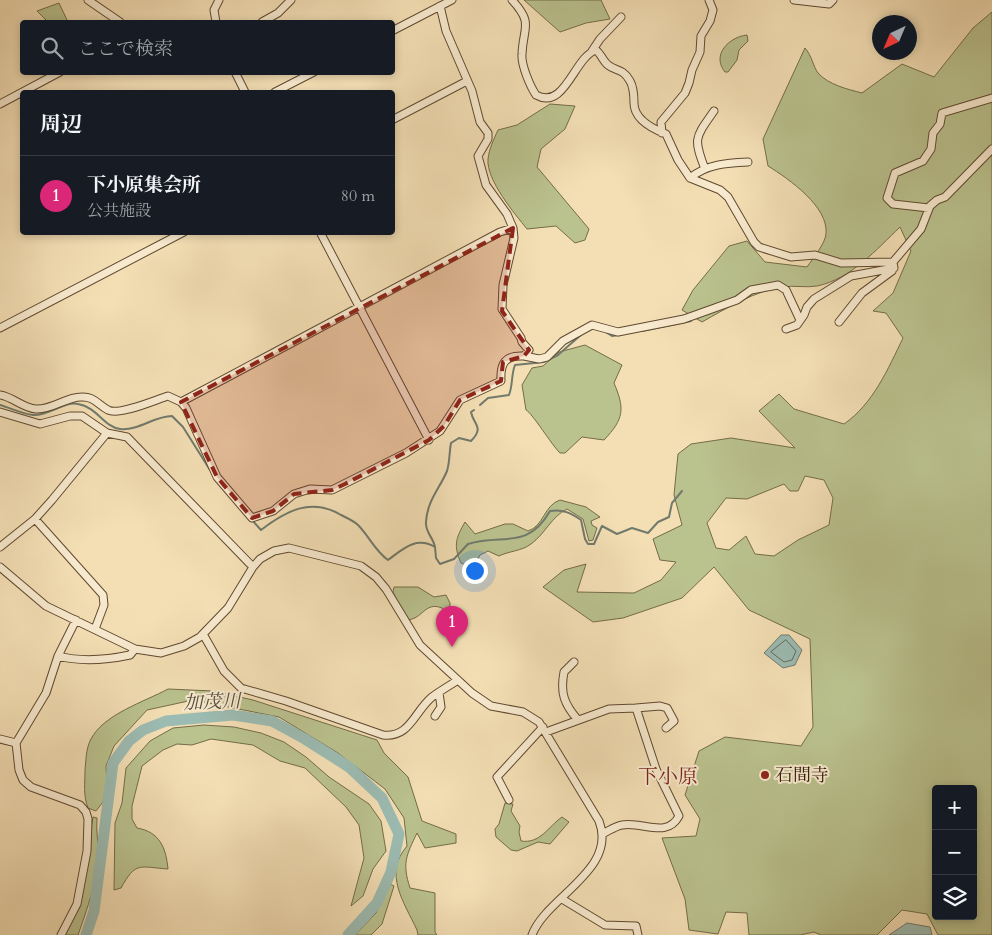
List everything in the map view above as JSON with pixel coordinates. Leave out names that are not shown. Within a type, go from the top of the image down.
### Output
[{"type":"street","points":[[88,0],[117,20]]},
{"type":"street","points":[[216,20],[214,10],[219,0]]},
{"type":"street","points":[[266,20],[278,14],[291,0]]},
{"type":"street","points":[[395,29],[452,0]]},
{"type":"street","points":[[512,0],[524,14],[525,41],[521,55],[536,95],[544,98],[560,92],[568,85],[586,56],[621,18]]},
{"type":"street","points":[[662,133],[662,122],[685,93],[700,52],[701,36],[710,21],[713,10],[710,0]]},
{"type":"street","points":[[794,0],[829,4],[832,0]]},
{"type":"street","points":[[440,6],[446,31],[467,81],[480,122],[488,133],[488,139],[480,149],[478,156],[486,185],[507,214],[513,228],[514,238],[503,285],[502,309],[529,350],[524,356]]},
{"type":"street","points":[[592,51],[596,50],[608,65],[621,70],[630,80],[636,112],[645,123],[670,139],[678,160],[690,178],[720,190],[728,197],[754,242],[759,247],[791,257],[815,255],[840,263],[893,265]]},
{"type":"street","points":[[26,90],[54,75]]},
{"type":"street","points":[[236,75],[244,90]]},
{"type":"street","points":[[279,90],[308,75]]},
{"type":"street","points":[[395,118],[467,81]]},
{"type":"street","points":[[0,104],[20,93]]},
{"type":"street","points":[[929,208],[893,204],[887,198],[895,173],[923,161],[931,149],[933,133],[940,124],[942,113],[992,98]]},
{"type":"street","points":[[705,169],[696,147],[714,111]]},
{"type":"street","points":[[839,322],[862,293],[893,265],[921,229],[929,208],[937,200],[945,197],[992,149]]},
{"type":"street","points":[[690,178],[705,169],[722,164],[748,162]]},
{"type":"street","points":[[181,402],[359,305],[500,232],[513,228]]},
{"type":"street","points":[[0,328],[178,235]]},
{"type":"street","points":[[322,235],[429,440]]},
{"type":"street","points":[[786,329],[796,325],[814,299],[851,276],[893,265]]},
{"type":"street","points":[[0,395],[8,396],[29,408],[38,409],[80,397],[96,400],[108,410],[115,412],[168,396],[181,402],[194,422],[218,477],[252,518],[273,511],[294,494],[310,489],[332,490],[429,440],[440,431],[460,400],[500,381],[500,368],[503,362],[516,356],[539,359],[547,357],[562,341],[592,325],[618,332],[684,319],[737,300],[751,290],[778,285],[786,290],[800,320]]},
{"type":"street","points":[[0,412],[40,424],[70,416],[82,416],[106,433],[127,437],[141,449],[253,567]]},
{"type":"street","points":[[0,547],[35,518],[106,433]]},
{"type":"street","points":[[35,518],[103,595],[104,605],[95,629]]},
{"type":"street","points":[[0,568],[46,606],[135,649],[161,653],[184,646],[203,634],[228,608],[253,567],[260,559],[274,551],[289,548],[368,569],[398,606],[404,622],[420,644],[458,680],[491,706],[523,712],[539,722],[599,821],[604,833],[602,846],[591,866],[562,899],[537,922],[532,935]]},
{"type":"street","points":[[61,935],[77,904],[87,851],[88,819],[86,812],[80,805],[31,787],[23,780],[19,770],[16,743],[46,693],[58,656],[76,620]]},
{"type":"street","points":[[203,634],[224,671],[241,688],[286,701],[383,735],[393,736],[408,729],[431,698],[458,680]]},
{"type":"street","points":[[58,656],[75,661],[116,658],[130,655],[135,649]]},
{"type":"street","points":[[574,662],[564,672],[562,694],[567,707],[578,720]]},
{"type":"street","points":[[435,716],[442,707],[439,693]]},
{"type":"street","points":[[509,800],[497,777],[544,729],[609,709],[660,706],[667,708],[674,721],[666,728]]},
{"type":"street","points":[[604,833],[620,825],[631,824],[662,829],[676,823],[679,816],[656,769],[636,708]]},
{"type":"street","points":[[0,739],[16,743]]},
{"type":"street","points":[[562,899],[605,925],[636,926],[638,935]]},
{"type":"highlighted area","points":[[513,228],[502,311],[529,350],[524,356],[503,362],[501,381],[460,400],[444,426],[429,440],[345,484],[332,490],[294,494],[273,511],[252,518],[217,477],[181,402]]},
{"type":"green space","points":[[524,0],[601,0],[610,19],[586,23],[560,32]]},
{"type":"green space","points":[[59,3],[67,20],[46,20],[37,11]]},
{"type":"green space","points":[[992,12],[992,935],[938,935],[927,914],[902,910],[877,935],[821,935],[814,932],[800,935],[749,935],[747,913],[726,912],[718,934],[689,930],[685,899],[662,838],[696,836],[700,819],[685,795],[699,751],[725,737],[801,746],[813,727],[810,639],[749,610],[714,567],[682,598],[623,618],[593,622],[543,587],[564,570],[586,564],[577,592],[634,593],[661,580],[676,562],[660,560],[653,539],[682,525],[674,495],[678,454],[691,444],[731,438],[795,448],[759,411],[779,394],[794,409],[844,424],[854,416],[871,396],[879,385],[903,338],[886,313],[873,311],[893,293],[911,251],[900,227],[863,262],[841,277],[829,282],[813,287],[791,286],[762,292],[702,322],[682,310],[693,290],[729,246],[747,241],[765,262],[807,267],[823,242],[826,234],[821,214],[806,195],[768,166],[763,139],[805,48],[818,73],[827,81],[862,93],[902,64],[934,77],[973,28]],"holes":[[[805,476],[824,480],[833,498],[829,525],[798,540],[774,556],[755,554],[746,536],[729,550],[716,548],[707,523],[726,498],[747,499],[784,484],[790,491],[798,491]]]},
{"type":"green space","points":[[747,35],[748,41],[739,50],[737,60],[728,72],[725,72],[721,66],[721,53],[728,43],[740,36]]},
{"type":"green space","points":[[550,104],[575,106],[565,129],[541,149],[537,167],[589,229],[585,240],[575,243],[556,226],[527,229],[502,196],[489,167],[489,152],[498,130],[517,125]]},
{"type":"green space","points":[[585,345],[622,365],[614,383],[620,400],[621,413],[616,426],[604,440],[582,437],[565,453],[560,453],[526,410],[522,385],[532,368],[543,366],[559,352]]},
{"type":"green space","points":[[560,500],[586,507],[600,517],[591,521],[592,525],[597,528],[593,540],[589,541],[583,519],[567,509],[557,516],[536,540],[520,550],[499,556],[488,551],[480,555],[473,568],[461,563],[456,546],[459,533],[465,522],[475,534],[505,524],[513,524],[528,531],[537,525],[550,506]]},
{"type":"green space","points":[[394,587],[418,587],[434,597],[446,595],[450,603],[450,616],[448,618],[442,608],[431,607],[416,617],[406,620],[393,592]]},
{"type":"green space","points":[[168,689],[213,691],[253,700],[377,740],[384,753],[408,777],[422,821],[456,834],[456,843],[425,848],[417,833],[406,860],[406,872],[410,888],[435,893],[435,932],[437,935],[418,935],[398,888],[396,878],[397,867],[400,856],[407,846],[404,818],[385,789],[338,753],[279,717],[193,700],[147,710],[114,746],[106,766],[107,786],[103,802],[96,811],[88,808],[85,794],[87,750],[97,730],[105,722],[125,710]]},
{"type":"green space","points":[[204,725],[234,727],[261,733],[284,742],[306,757],[329,777],[369,804],[381,821],[386,851],[373,869],[363,896],[351,906],[364,858],[359,825],[346,807],[305,768],[280,761],[253,745],[211,739],[192,745],[177,744],[163,750],[142,766],[132,806],[132,819],[137,828],[151,833],[160,842],[166,854],[168,869],[139,868],[131,873],[121,888],[114,890],[115,823],[122,803],[126,768],[150,741],[173,728]]},
{"type":"green space","points":[[505,803],[513,804],[511,811],[520,826],[521,841],[533,840],[539,837],[562,817],[569,822],[550,844],[538,842],[517,851],[511,850],[496,837],[495,829],[499,824]]},
{"type":"green space","points":[[93,817],[97,818],[98,852],[94,884],[78,935],[64,935],[79,904]]},
{"type":"green space","points":[[390,884],[394,886],[382,924],[371,935],[355,935],[376,913]]},
{"type":"water","points":[[781,635],[789,635],[802,650],[795,665],[783,668],[764,653]]},
{"type":"water","points":[[907,923],[930,927],[932,935],[889,935]]},
{"type":"waterway","points":[[642,331],[691,321]]},
{"type":"waterway","points":[[604,331],[612,336],[620,335]]},
{"type":"waterway","points":[[480,405],[488,398],[509,395],[515,365],[544,362],[558,355],[582,334]]},
{"type":"waterway","points":[[0,405],[21,412],[39,415],[67,405],[78,404],[90,409],[109,425],[120,429],[134,428],[159,418],[172,416],[183,427],[210,470]]},
{"type":"waterway","points":[[435,547],[426,526],[427,514],[434,495],[447,471],[451,443],[459,438],[471,441],[477,432],[478,429],[471,412],[474,410]]},
{"type":"waterway","points":[[252,520],[261,530],[289,512],[309,507],[319,507],[330,510],[356,524],[388,560],[410,545],[422,543],[435,547],[436,558],[440,564],[454,559],[468,544],[523,536],[541,523],[550,511],[567,512],[581,520],[588,544],[594,544],[602,526],[617,534],[632,528],[648,533],[658,522],[669,517],[672,503],[682,491]]},
{"type":"waterway","name":"加茂川","points":[[86,935],[94,911],[113,763],[129,741],[143,730],[166,721],[233,715],[272,721],[305,739],[349,767],[382,798],[399,834],[391,872],[377,903],[348,935]]},
{"type":"place","name":"下小原集会所","points":[[452,647]]},
{"type":"place","name":"石間寺","points":[[765,775]]},
{"type":"district","name":"下小原","points":[[668,776]]}]
